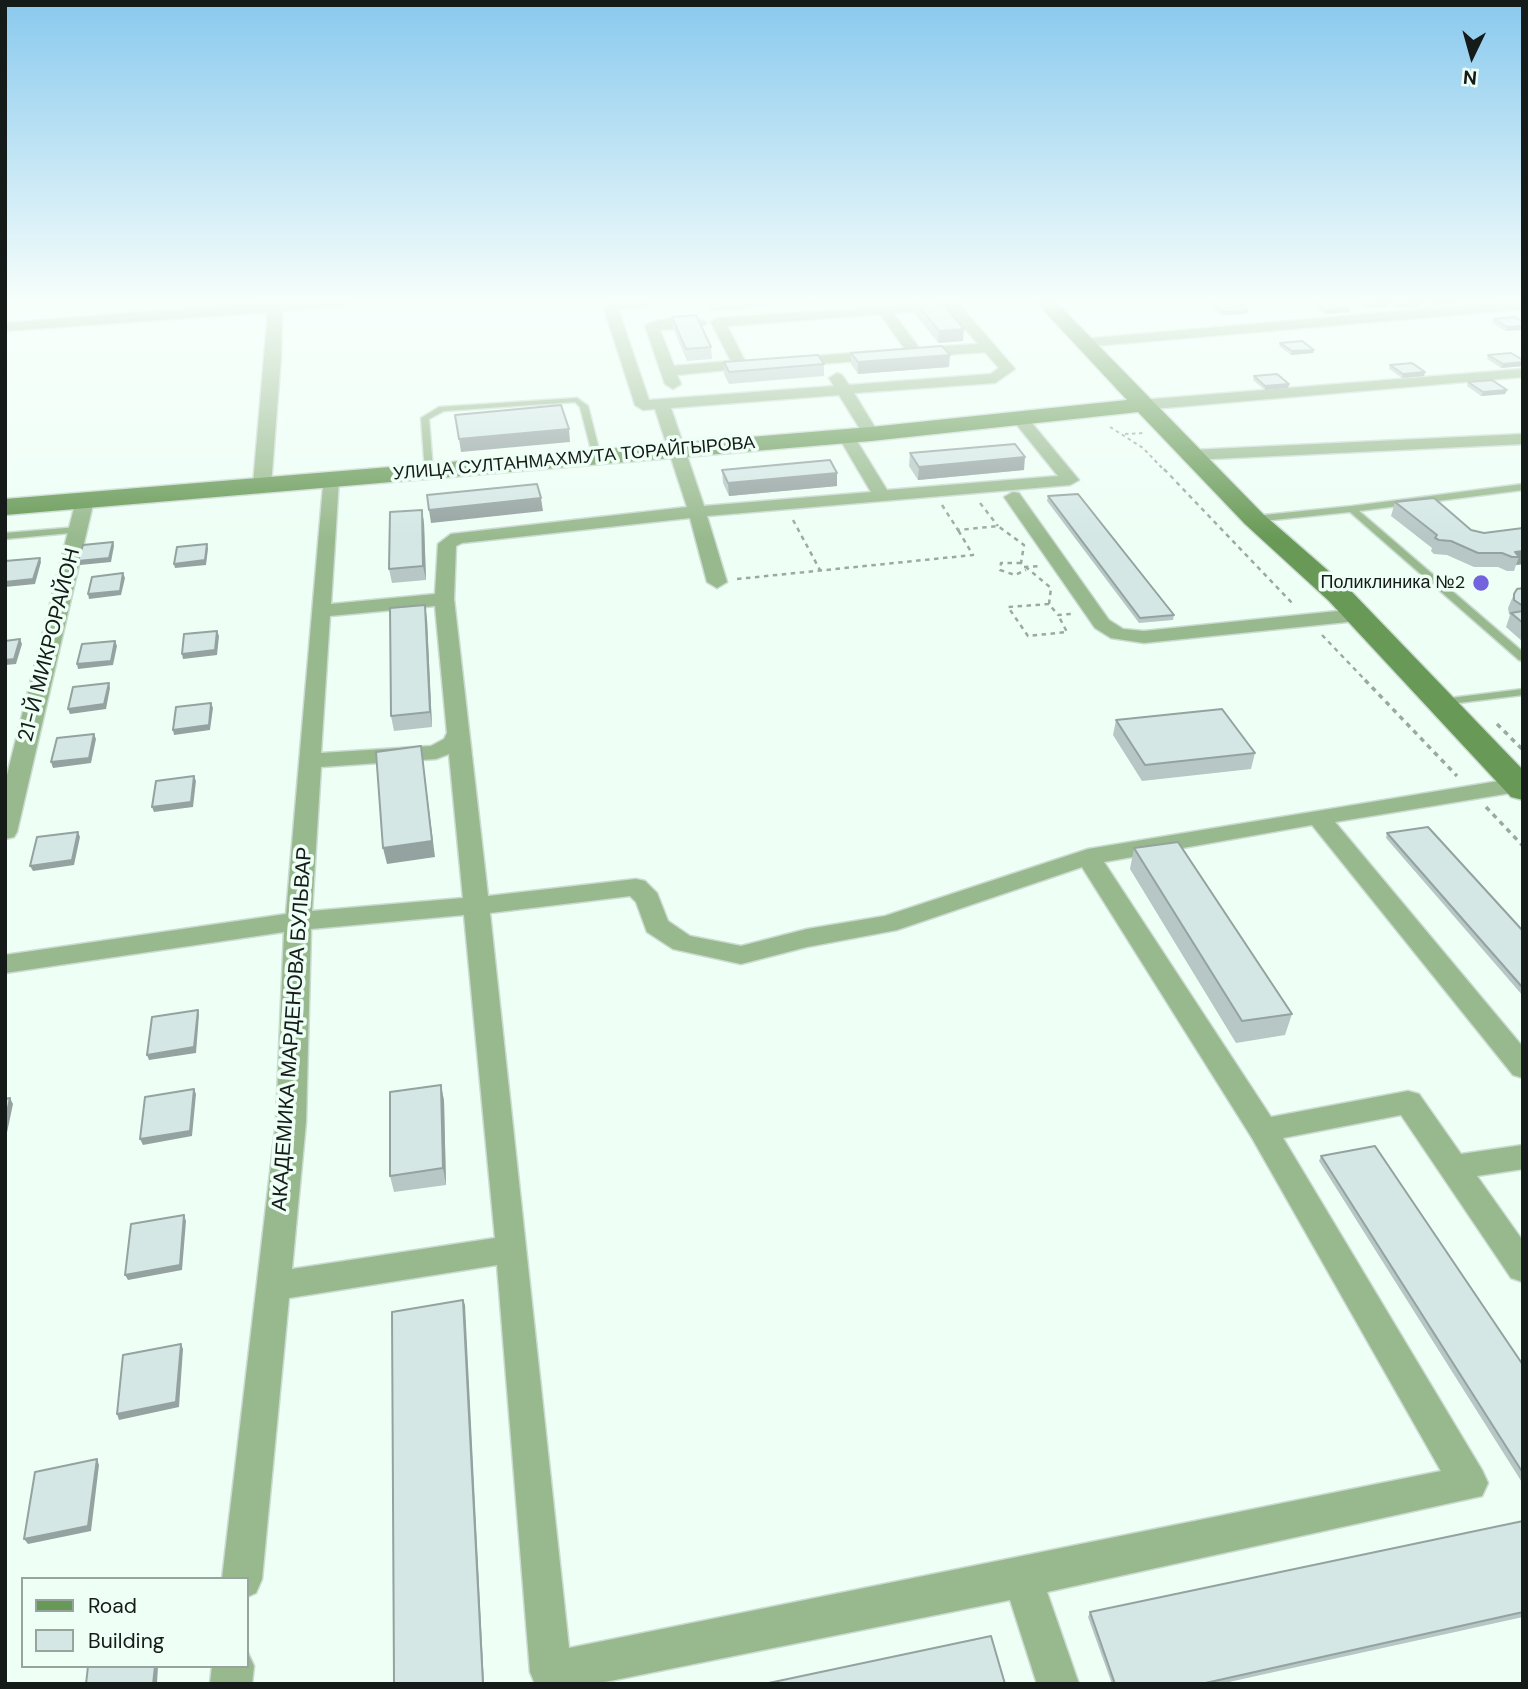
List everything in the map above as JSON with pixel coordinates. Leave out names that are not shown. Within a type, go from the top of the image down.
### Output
[{"type":"main road","points":[[1118,381],[1254,519],[1357,615],[1438,703],[1521,786]]},
{"type":"main road","name":"УЛИЦА СУЛТАНМАХМУТА ТОРАЙГЫРОВА","points":[[5,506],[871,434],[1141,405]]},
{"type":"street","points":[[262,485],[272,381]]},
{"type":"street","points":[[635,381],[643,405],[956,381]]},
{"type":"street","points":[[672,381],[680,401]]},
{"type":"street","points":[[839,381],[871,434]]},
{"type":"street","points":[[1141,405],[1430,381]]},
{"type":"street","points":[[661,403],[679,450],[696,512],[723,581]]},
{"type":"street","points":[[1020,419],[1070,480],[696,512],[457,538],[447,544],[444,599],[512,1250],[551,1672],[1022,1578],[1469,1483],[1263,1130],[1088,857]]},
{"type":"street","points":[[846,436],[881,496]]},
{"type":"street","points":[[1192,455],[1523,439]]},
{"type":"street","name":"АКАДЕМИКА МАРДЕНОВА БУЛЬВАР","points":[[242,1577],[291,1122],[298,921],[330,479]]},
{"type":"street","points":[[1013,497],[1102,624],[1118,634],[1144,637],[1357,615]]},
{"type":"street","name":"21-Й МИКРОРАЙОН","points":[[5,832],[85,500]]},
{"type":"street","points":[[320,611],[444,599]]},
{"type":"street","points":[[310,761],[436,752],[453,743],[458,733]]},
{"type":"street","points":[[5,964],[298,921],[474,906],[636,887],[648,898],[656,926],[682,943],[741,955],[807,938],[888,923],[1088,857],[1318,817],[1521,786]]},
{"type":"street","points":[[1318,817],[1523,1067]]},
{"type":"street","points":[[1263,1130],[1408,1102],[1523,1268]]},
{"type":"street","points":[[1453,1167],[1523,1157]]},
{"type":"street","points":[[274,1286],[512,1250]]},
{"type":"street","points":[[1022,1578],[1058,1684]]},
{"type":"lane","points":[[429,471],[425,418],[442,409],[577,400],[584,406],[597,457]]},
{"type":"lane","points":[[1254,519],[1523,487]]},
{"type":"lane","points":[[1352,509],[1523,658]]},
{"type":"lane","points":[[5,536],[78,530]]},
{"type":"lane","points":[[1438,703],[1523,692]]},
{"type":"path","points":[[723,581],[973,555],[939,500]]},
{"type":"path","points":[[980,503],[998,526],[1024,545],[1021,563],[1026,570],[1051,588],[1049,604],[1058,614],[1067,632],[1028,636],[1008,607],[1049,604]]},
{"type":"path","points":[[784,504],[820,570]]},
{"type":"path","points":[[943,506],[955,505]]},
{"type":"path","points":[[958,530],[998,526]]},
{"type":"path","points":[[1021,563],[1001,563],[1000,570],[1015,575],[1026,570]]},
{"type":"path","points":[[1058,614],[1094,612]]},
{"type":"building","points":[[1259,381],[1285,381],[1289,384],[1265,386]]},
{"type":"building","points":[[1493,381],[1507,390],[1483,392],[1468,382]]},
{"type":"building","points":[[561,405],[569,429],[459,439],[455,415]]},
{"type":"building","points":[[1015,444],[1025,457],[919,467],[910,453]]},
{"type":"building","points":[[830,460],[837,473],[728,483],[722,470]]},
{"type":"building","points":[[537,484],[541,498],[429,510],[427,495]]},
{"type":"building","points":[[1078,494],[1174,615],[1140,618],[1048,496]]},
{"type":"building","points":[[1434,498],[1471,530],[1484,533],[1523,528],[1523,551],[1515,552],[1519,557],[1502,553],[1478,553],[1451,541],[1439,540],[1435,538],[1437,535],[1395,502]]},
{"type":"building","points":[[422,510],[423,566],[389,569],[390,512]]},
{"type":"building","points":[[113,542],[109,558],[78,561],[83,545]]},
{"type":"building","points":[[207,544],[205,560],[174,564],[177,547]]},
{"type":"building","points":[[40,558],[33,579],[5,582],[5,561]]},
{"type":"building","points":[[123,573],[120,591],[88,594],[92,577]]},
{"type":"building","points":[[1523,588],[1523,606],[1514,600],[1514,594],[1517,589]]},
{"type":"building","points":[[425,605],[430,712],[391,716],[390,608]]},
{"type":"building","points":[[1523,611],[1523,623],[1511,613]]},
{"type":"building","points":[[217,631],[215,650],[182,654],[184,634]]},
{"type":"building","points":[[20,639],[14,659],[5,660],[5,641]]},
{"type":"building","points":[[115,641],[111,661],[77,664],[82,644]]},
{"type":"building","points":[[109,683],[104,704],[68,709],[73,687]]},
{"type":"building","points":[[211,703],[209,725],[173,730],[176,707]]},
{"type":"building","points":[[1222,709],[1255,753],[1145,765],[1116,720]]},
{"type":"building","points":[[94,734],[89,758],[51,762],[57,738]]},
{"type":"building","points":[[421,746],[432,841],[383,848],[376,752]]},
{"type":"building","points":[[194,776],[191,802],[152,807],[156,781]]},
{"type":"building","points":[[1428,827],[1523,931],[1523,988],[1387,833]]},
{"type":"building","points":[[78,832],[72,860],[30,866],[37,837]]},
{"type":"building","points":[[1178,842],[1292,1014],[1242,1021],[1134,848]]},
{"type":"building","points":[[198,1010],[194,1047],[147,1055],[152,1017]]},
{"type":"building","points":[[441,1085],[443,1168],[390,1176],[390,1092]]},
{"type":"building","points":[[194,1089],[190,1131],[140,1139],[145,1097]]},
{"type":"building","points":[[10,1098],[5,1123],[5,1099]]},
{"type":"building","points":[[1375,1146],[1523,1365],[1523,1473],[1321,1156]]},
{"type":"building","points":[[184,1215],[180,1265],[125,1275],[131,1224]]},
{"type":"building","points":[[463,1300],[483,1684],[394,1684],[392,1312]]},
{"type":"building","points":[[181,1344],[176,1402],[117,1414],[123,1355]]},
{"type":"building","points":[[97,1459],[88,1526],[24,1539],[35,1472]]},
{"type":"building","points":[[1523,1521],[1523,1612],[1201,1684],[1115,1684],[1090,1612]]},
{"type":"building","points":[[991,1636],[1005,1684],[764,1684]]},
{"type":"building","points":[[88,1668],[155,1668],[153,1684],[86,1684]]},
{"type":"place","name":"Поликлиника №2","points":[[1481,583]]}]
